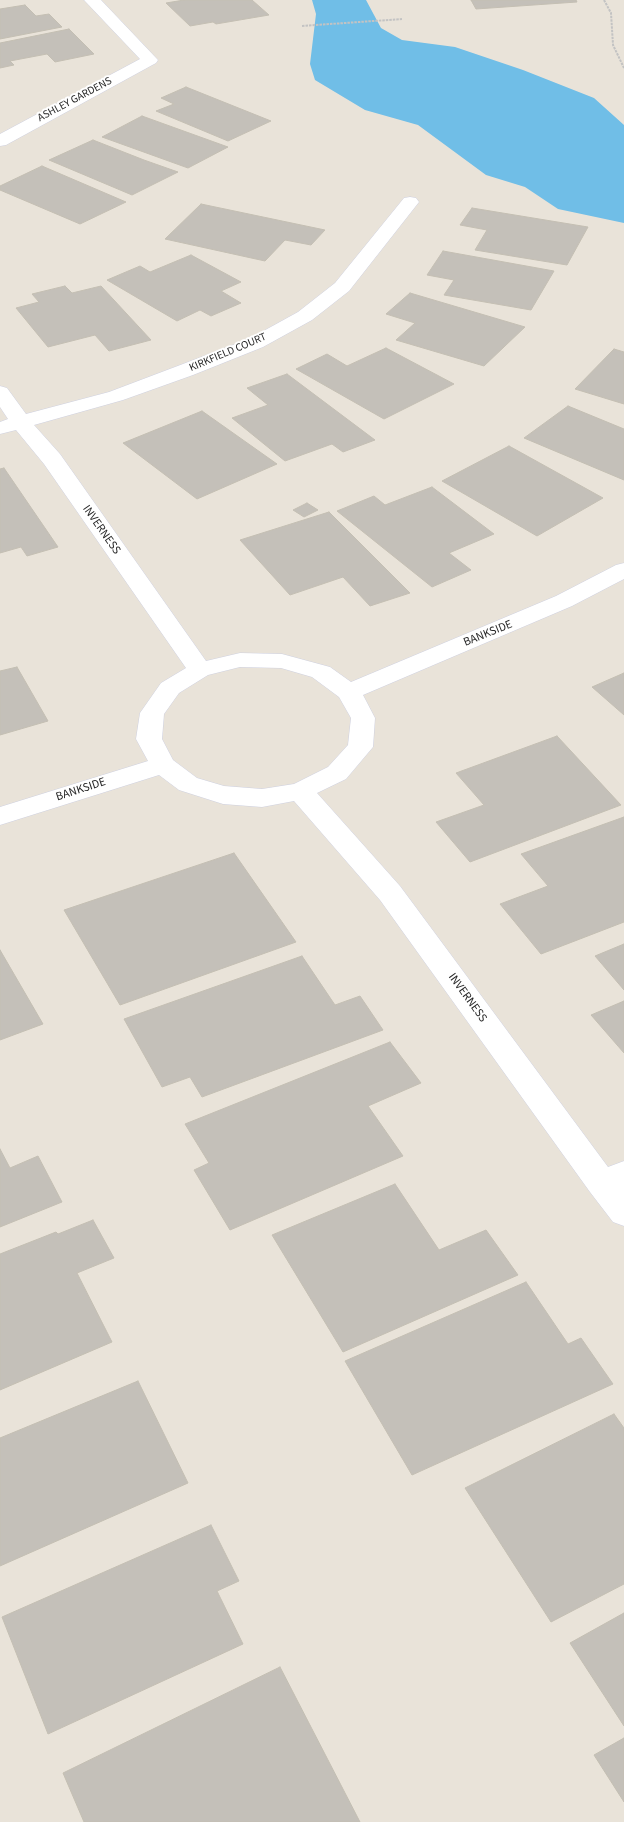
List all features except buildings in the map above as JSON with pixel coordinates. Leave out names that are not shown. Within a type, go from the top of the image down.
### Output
[{"type":"street","name":"ASHLEY GARDENS","points":[[0,141],[150,60],[92,0]]},
{"type":"street","name":"KIRKFIELD COURT","points":[[0,428],[116,396],[186,371],[256,343],[305,316],[342,287],[410,202]]},
{"type":"street","name":"INVERNESS","points":[[0,392],[22,423],[52,459],[200,670]]},
{"type":"street","name":"BANKSIDE","points":[[349,692],[564,601],[624,570]]},
{"type":"street","points":[[240,660],[282,661],[321,672],[349,692],[363,718],[360,747],[337,773],[300,791],[262,798],[223,795],[188,784],[162,765],[149,740],[152,713],[170,688],[200,670],[240,660]]},
{"type":"street","name":"BANKSIDE","points":[[0,816],[162,765]]},
{"type":"street","name":"INVERNESS","points":[[300,791],[390,893],[613,1178],[624,1213]]},
{"type":"path","points":[[604,0],[611,12],[613,45],[624,68]]},
{"type":"path","points":[[302,26],[402,19]]},
{"type":"water","points":[[312,0],[366,0],[381,28],[402,40],[455,47],[523,70],[594,98],[624,125],[624,223],[558,209],[525,187],[486,175],[418,125],[365,110],[315,80],[310,64],[316,14]]}]
